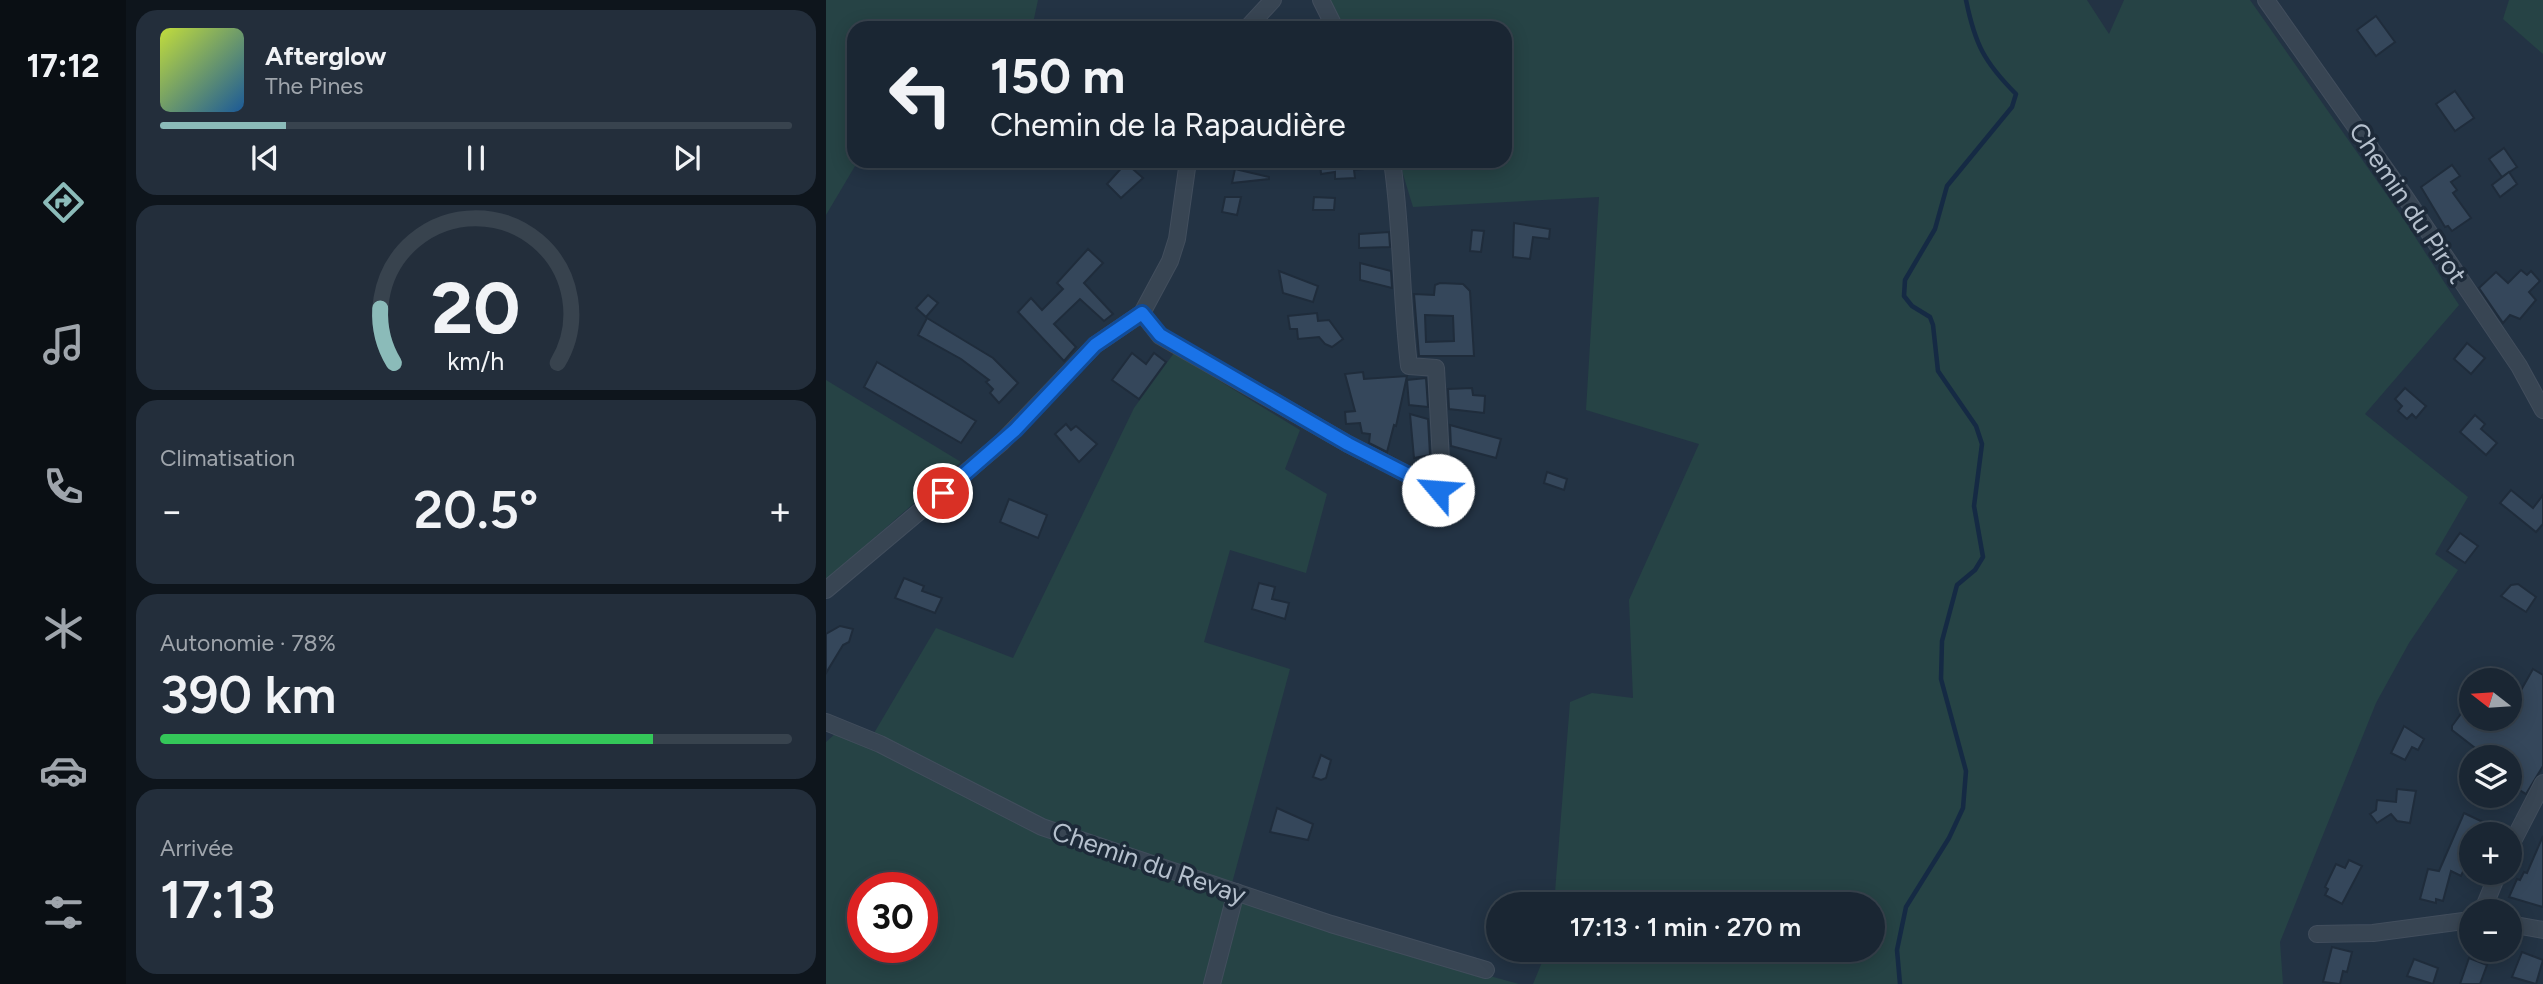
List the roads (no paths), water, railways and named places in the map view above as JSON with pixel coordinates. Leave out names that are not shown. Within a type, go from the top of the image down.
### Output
[{"type":"street","points":[[1254,21],[1273,0]]},
{"type":"street","points":[[1321,0],[1332,21]]},
{"type":"street","name":"Chemin du Pirot","points":[[2266,0],[2403,194],[2519,366],[2543,410]]},
{"type":"street","points":[[826,590],[1002,442],[1095,345],[1142,313],[1170,261],[1177,239],[1187,168]]},
{"type":"street","points":[[1142,313],[1160,335],[1348,444],[1438,490],[1442,478],[1436,368],[1409,366],[1402,300],[1399,216],[1393,168]]},
{"type":"street","name":"Chemin du Revay","points":[[826,722],[880,744],[1042,827],[1236,892],[1486,970]]},
{"type":"street","points":[[2522,824],[2543,783]]},
{"type":"street","points":[[1212,984],[1236,892]]},
{"type":"street","points":[[2317,934],[2373,933],[2459,922]]},
{"type":"street","points":[[2522,926],[2543,930]]},
{"type":"waterway","points":[[1900,984],[1897,950],[1906,907],[1949,838],[1963,808],[1966,771],[1941,679],[1942,641],[1957,585],[1975,570],[1983,557],[1974,506],[1982,444],[1976,426],[1938,371],[1933,325],[1930,317],[1912,306],[1904,296],[1905,280],[1935,229],[1947,186],[2012,107],[2016,94],[1982,52],[1966,0]]}]
